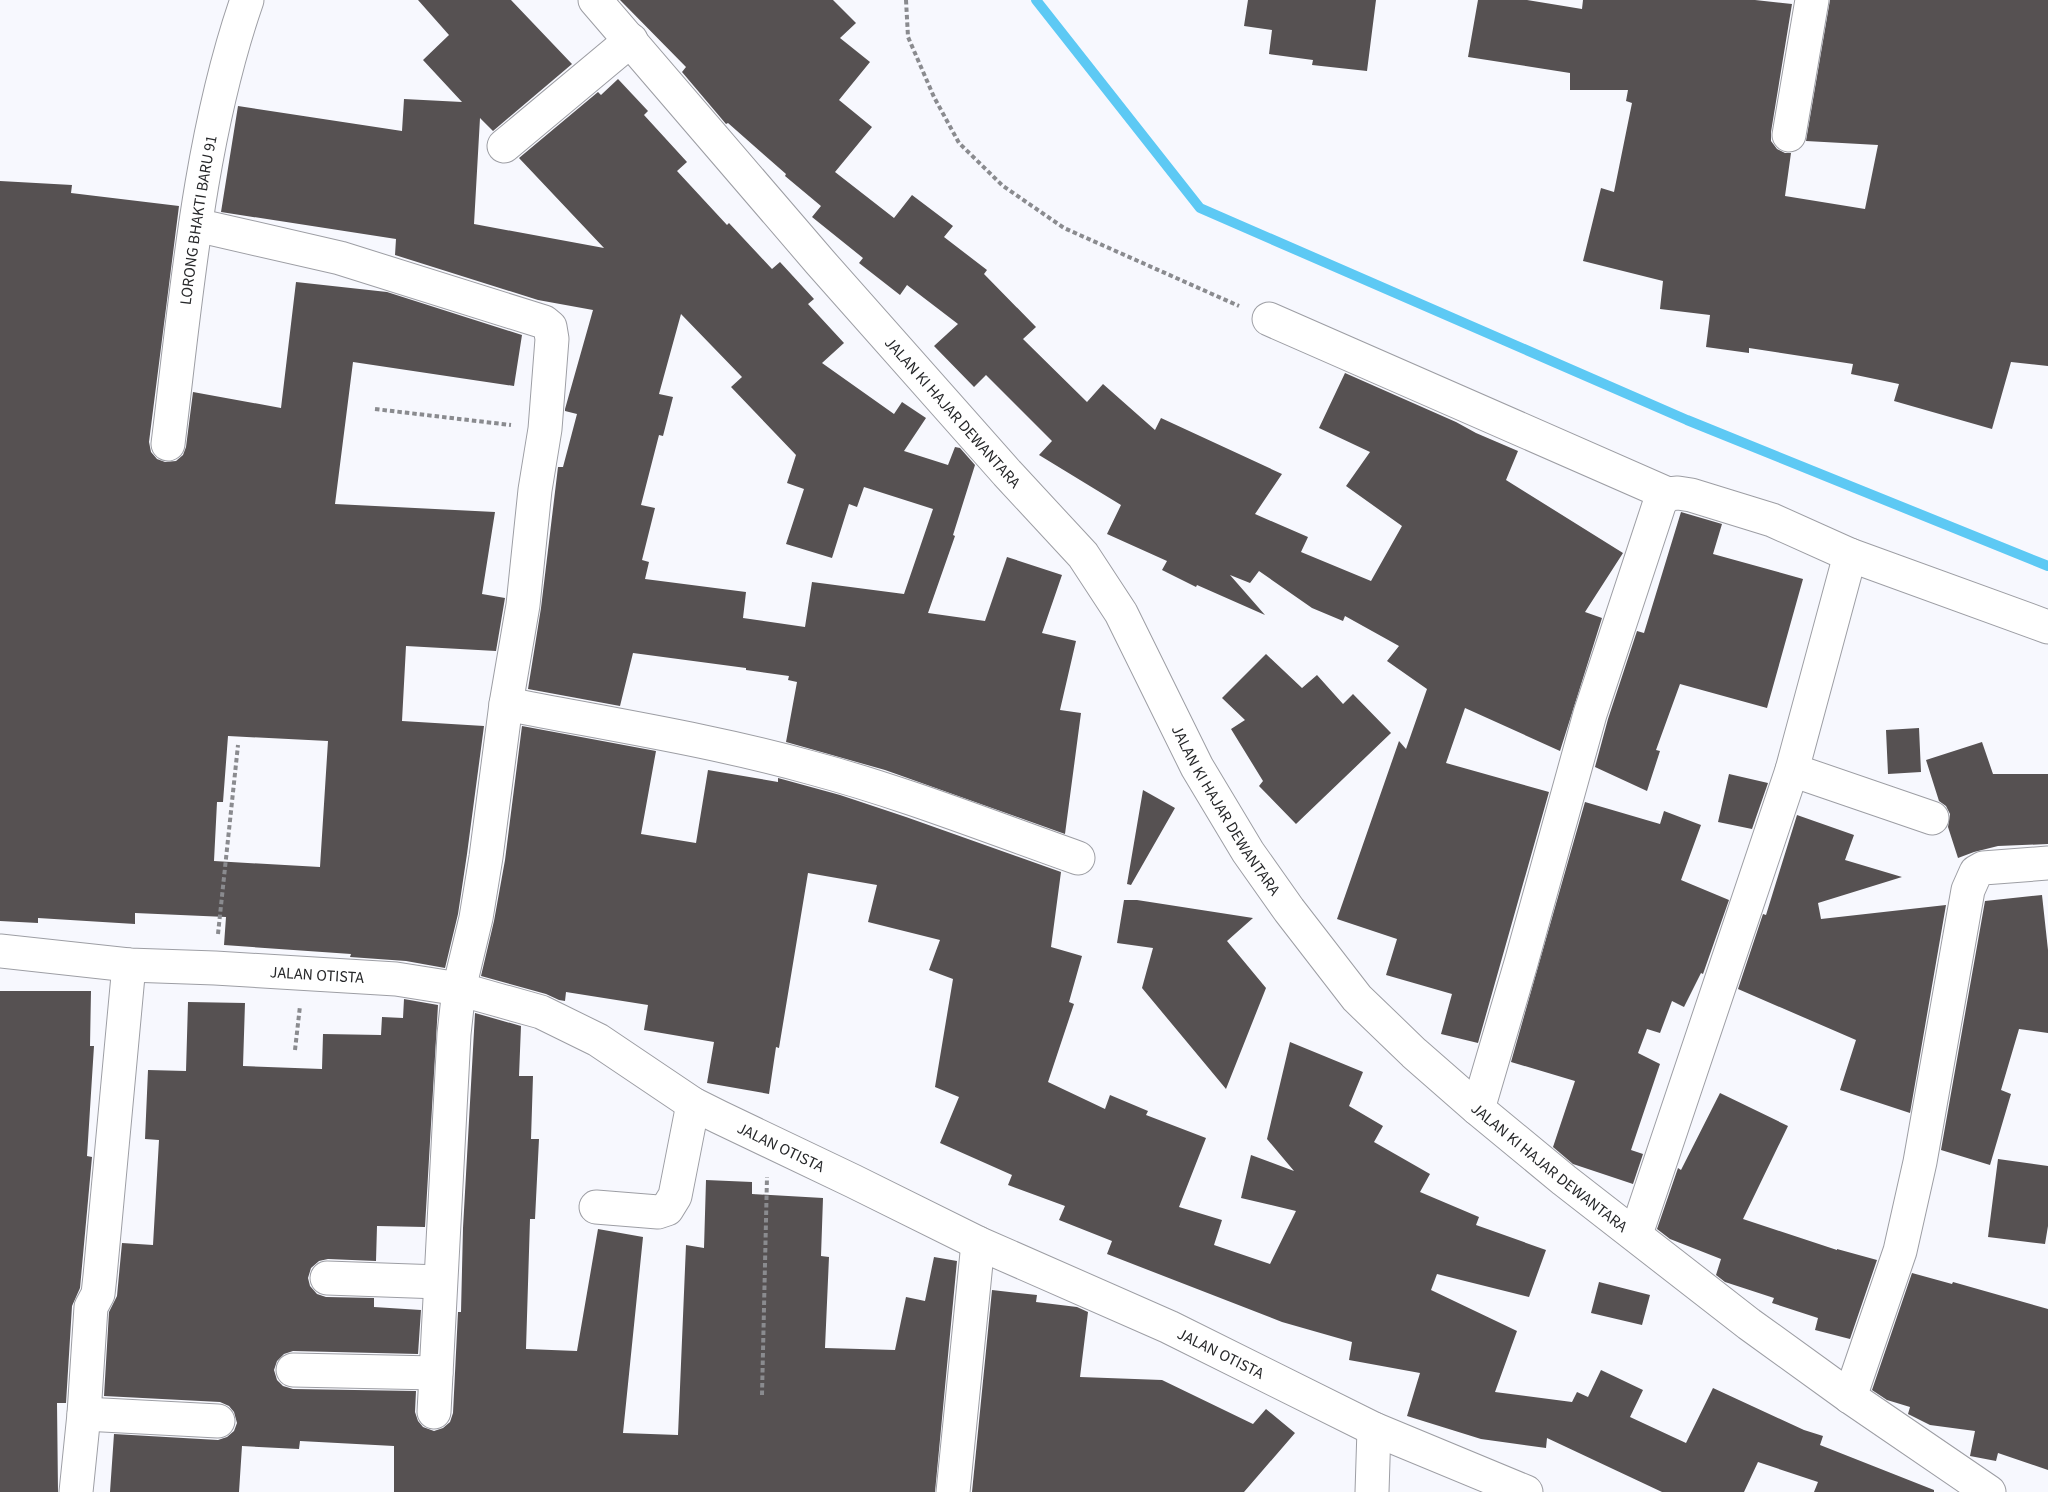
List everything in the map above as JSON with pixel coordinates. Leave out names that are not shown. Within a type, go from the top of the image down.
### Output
[{"type":"street","name":"LORONG BHAKTI BARU 91","points":[[168,444],[196,225],[213,129],[246,0]]},
{"type":"street","name":"JALAN KI HAJAR DEWANTARA","points":[[596,0],[820,262],[1083,555],[1121,613],[1197,767],[1248,852],[1289,910],[1357,998],[1414,1053],[1564,1180],[1749,1324],[1850,1397],[1989,1492]]},
{"type":"street","points":[[1789,135],[1812,0]]},
{"type":"street","points":[[504,146],[631,40]]},
{"type":"street","points":[[196,225],[340,258],[544,322],[550,327],[552,339],[545,429],[523,605],[506,704],[481,887],[459,989],[454,1034],[434,1412]]},
{"type":"street","points":[[1269,319],[1668,494],[1691,495],[1772,520],[1850,555],[2048,627]]},
{"type":"street","points":[[1479,1110],[1590,714],[1660,502],[1668,494]]},
{"type":"street","points":[[1636,1234],[1792,770],[1850,555]]},
{"type":"street","points":[[506,704],[729,748],[811,767],[874,786],[1078,858]]},
{"type":"street","points":[[1792,770],[1932,818]]},
{"type":"street","points":[[1850,1397],[1900,1251],[1920,1162],[1968,890],[1976,872],[1983,868],[2048,863]]},
{"type":"street","name":"JALAN OTISTA","points":[[0,951],[129,965],[396,979],[459,989],[541,1012],[598,1040],[693,1104],[978,1243],[1169,1327],[1374,1429],[1509,1489]]},
{"type":"street","points":[[76,1492],[91,1307],[98,1294],[100,1276],[129,965]]},
{"type":"street","points":[[596,1207],[658,1212],[667,1209],[675,1196],[693,1104]]},
{"type":"street","points":[[953,1492],[978,1243]]},
{"type":"street","points":[[327,1278],[440,1282]]},
{"type":"street","points":[[293,1370],[436,1373]]},
{"type":"street","points":[[84,1414],[218,1421]]},
{"type":"street","points":[[1372,1492],[1374,1429]]},
{"type":"path","points":[[906,0],[908,37],[934,97],[958,143],[1003,186],[1064,228],[1269,319]]},
{"type":"path","points":[[375,409],[545,429]]},
{"type":"path","points":[[215,968],[238,745]]},
{"type":"path","points":[[295,1050],[304,973]]},
{"type":"path","points":[[762,1395],[768,1140]]},
{"type":"building","points":[[418,0],[511,0],[572,64],[493,131],[480,118],[474,224],[604,248],[519,158],[598,92],[601,95],[618,79],[648,111],[644,115],[687,162],[677,171],[772,269],[780,262],[814,299],[808,304],[844,343],[822,363],[894,414],[902,402],[926,418],[904,451],[948,465],[955,447],[960,448],[975,465],[953,535],[955,536],[928,613],[985,621],[1007,557],[1062,575],[1042,633],[1076,641],[1060,710],[1081,713],[1065,834],[885,770],[786,742],[797,682],[788,680],[789,676],[633,653],[620,706],[528,689],[541,608],[558,467],[563,467],[577,414],[565,411],[565,409],[593,310],[538,300],[395,255],[396,239],[221,212],[238,106],[402,131],[404,99],[462,102],[423,60],[449,35]],"holes":[[[681,314],[742,377],[731,387],[796,455],[787,483],[804,489],[786,544],[832,558],[849,504],[857,507],[864,487],[933,509],[904,594],[812,582],[805,627],[743,618],[746,592],[645,579],[649,562],[642,560],[655,508],[641,505],[659,435],[663,436],[673,397],[659,394]]]},
{"type":"building","points":[[620,0],[833,0],[856,23],[840,38],[870,62],[839,100],[872,127],[835,172],[894,218],[912,195],[953,226],[944,237],[987,270],[984,274],[1036,327],[1023,339],[1087,402],[1103,384],[1155,430],[1161,418],[1282,474],[1255,514],[1308,537],[1301,552],[1371,581],[1402,526],[1346,486],[1370,452],[1319,428],[1345,373],[1518,451],[1506,480],[1623,553],[1585,612],[1602,618],[1560,751],[1465,708],[1446,763],[1549,792],[1478,1043],[1441,1034],[1452,994],[1386,975],[1397,939],[1337,919],[1399,741],[1406,749],[1427,689],[1387,661],[1399,646],[1345,616],[1343,621],[1312,608],[1259,571],[1250,583],[1230,575],[1265,615],[1197,585],[1196,587],[1162,570],[1167,561],[1107,534],[1121,505],[1039,455],[1052,441],[986,375],[974,387],[934,346],[958,324],[907,285],[900,295],[859,263],[863,258],[812,217],[821,206],[728,123],[726,124],[682,72],[686,67]]},
{"type":"building","points":[[1248,0],[1376,0],[1367,71],[1312,65],[1313,60],[1269,54],[1272,30],[1244,26]]},
{"type":"building","points":[[1478,0],[1527,0],[1582,9],[1583,0],[1755,0],[1792,4],[1771,132],[1771,141],[1777,149],[1791,153],[1785,196],[1865,209],[1878,145],[1806,141],[1830,0],[2048,0],[2048,366],[2011,362],[1992,429],[1894,401],[1899,384],[1851,374],[1853,364],[1749,348],[1749,353],[1706,347],[1710,315],[1660,309],[1663,281],[1583,261],[1601,188],[1614,192],[1632,103],[1626,101],[1628,90],[1570,90],[1570,73],[1468,57]]},
{"type":"building","points":[[0,181],[72,185],[71,193],[179,206],[149,442],[151,452],[157,459],[165,462],[176,461],[183,455],[193,392],[281,408],[296,282],[387,292],[522,335],[514,386],[353,362],[335,504],[495,512],[482,594],[505,598],[496,651],[406,646],[402,721],[484,726],[458,914],[445,968],[406,961],[350,957],[351,954],[224,945],[226,917],[135,913],[135,924],[38,918],[38,923],[0,921]],"holes":[[[228,736],[328,741],[320,867],[214,861],[217,802],[223,802]]]},
{"type":"building","points":[[1681,512],[1722,524],[1713,554],[1803,579],[1767,708],[1680,684],[1656,750],[1660,751],[1647,791],[1595,767],[1637,631],[1644,633]]},
{"type":"building","points":[[1266,654],[1302,688],[1317,675],[1343,704],[1353,694],[1391,733],[1296,824],[1259,786],[1263,781],[1231,729],[1245,720],[1222,698]]},
{"type":"building","points":[[522,726],[656,751],[641,834],[696,843],[708,770],[778,782],[778,778],[840,795],[1061,872],[1051,947],[1082,956],[1069,1002],[1074,1004],[1048,1082],[1105,1109],[1110,1095],[1148,1111],[1146,1115],[1206,1138],[1179,1207],[1222,1220],[1214,1245],[1270,1264],[1296,1211],[1241,1198],[1251,1155],[1294,1171],[1267,1139],[1290,1042],[1363,1072],[1349,1106],[1383,1126],[1374,1142],[1430,1174],[1420,1192],[1479,1217],[1476,1225],[1546,1250],[1529,1297],[1437,1274],[1431,1290],[1517,1331],[1495,1392],[1572,1402],[1577,1392],[1588,1397],[1601,1370],[1643,1390],[1630,1417],[1686,1443],[1713,1388],[1804,1430],[1823,1436],[1820,1445],[1934,1490],[1934,1492],[1814,1492],[1818,1482],[1758,1462],[1744,1492],[1662,1492],[1547,1438],[1546,1448],[1481,1439],[1407,1416],[1420,1373],[1349,1360],[1352,1342],[1282,1322],[1107,1254],[1112,1241],[1059,1220],[1065,1206],[1008,1185],[1012,1175],[940,1143],[959,1097],[935,1087],[953,979],[929,970],[940,940],[868,922],[877,885],[808,873],[779,1048],[776,1047],[769,1094],[707,1083],[714,1042],[644,1030],[648,1005],[566,992],[565,1001],[559,1000],[546,994],[481,976],[505,860]]},
{"type":"building","points":[[1919,728],[1921,772],[1888,774],[1886,730]]},
{"type":"building","points":[[1982,742],[1993,774],[2048,774],[2048,844],[1998,846],[1958,858],[1948,827],[1950,814],[1946,806],[1939,801],[1926,760]]},
{"type":"building","points":[[1729,774],[1768,783],[1752,829],[1718,822]]},
{"type":"building","points":[[1143,790],[1175,808],[1131,885],[1127,884]]},
{"type":"building","points":[[1585,802],[1660,824],[1664,811],[1701,825],[1681,880],[1729,900],[1703,974],[1701,973],[1684,1007],[1672,1001],[1660,1033],[1647,1029],[1638,1053],[1660,1064],[1631,1150],[1643,1154],[1633,1184],[1573,1164],[1553,1147],[1575,1081],[1511,1062]]},
{"type":"building","points":[[1797,815],[1854,835],[1845,860],[1902,877],[1818,903],[1821,919],[1946,905],[1910,1113],[1840,1090],[1856,1040],[1738,989],[1763,914],[1766,915]]},
{"type":"building","points":[[2042,895],[2048,950],[2048,1033],[2019,1029],[2001,1090],[2011,1094],[1990,1165],[1941,1150],[1985,901]]},
{"type":"building","points":[[1124,900],[1253,918],[1227,941],[1266,988],[1226,1089],[1142,988],[1153,948],[1117,943]]},
{"type":"building","points":[[0,991],[91,991],[90,1046],[94,1046],[87,1156],[92,1157],[80,1288],[72,1306],[66,1403],[57,1403],[58,1492],[0,1492]]},
{"type":"building","points":[[404,999],[438,1005],[425,1227],[377,1226],[376,1261],[328,1259],[319,1261],[311,1268],[308,1278],[310,1286],[317,1294],[326,1297],[374,1298],[374,1307],[421,1310],[418,1354],[293,1351],[284,1354],[277,1361],[274,1370],[277,1380],[283,1386],[293,1389],[416,1391],[415,1412],[423,1427],[434,1431],[450,1422],[453,1413],[458,1312],[461,1312],[463,1228],[475,1013],[521,1026],[519,1076],[533,1076],[531,1139],[539,1139],[535,1219],[530,1219],[526,1349],[577,1351],[598,1229],[643,1237],[623,1433],[678,1435],[686,1245],[704,1248],[706,1180],[752,1182],[752,1194],[823,1198],[821,1256],[829,1257],[825,1348],[895,1350],[906,1297],[925,1301],[934,1257],[957,1261],[935,1492],[394,1492],[394,1446],[300,1441],[299,1449],[242,1446],[239,1492],[110,1492],[114,1434],[218,1440],[234,1431],[237,1423],[234,1412],[229,1406],[220,1402],[104,1396],[109,1312],[117,1296],[122,1243],[153,1245],[159,1140],[145,1139],[148,1070],[186,1071],[188,1002],[245,1003],[243,1066],[322,1069],[323,1034],[381,1035],[382,1017],[403,1018]]},
{"type":"building","points":[[1720,1093],[1788,1126],[1743,1219],[1837,1250],[1877,1260],[1850,1339],[1815,1330],[1818,1318],[1772,1303],[1774,1298],[1725,1282],[1716,1275],[1721,1259],[1670,1239],[1657,1229],[1678,1168],[1681,1170]]},
{"type":"building","points":[[1998,1159],[2048,1166],[2048,1226],[2045,1244],[1988,1237]]},
{"type":"building","points":[[1912,1273],[2048,1309],[2048,1470],[1998,1453],[1996,1461],[1970,1456],[1975,1431],[1930,1425],[1908,1414],[1910,1407],[1887,1400],[1872,1390]]},
{"type":"building","points":[[1599,1282],[1650,1295],[1642,1325],[1591,1313]]},
{"type":"building","points":[[992,1290],[1037,1295],[1036,1302],[1077,1307],[1088,1312],[1080,1377],[1162,1380],[1253,1424],[1266,1409],[1295,1433],[1244,1492],[972,1492]]},
{"type":"waterway","points":[[1036,0],[1200,208],[1687,420],[2048,566]]}]
